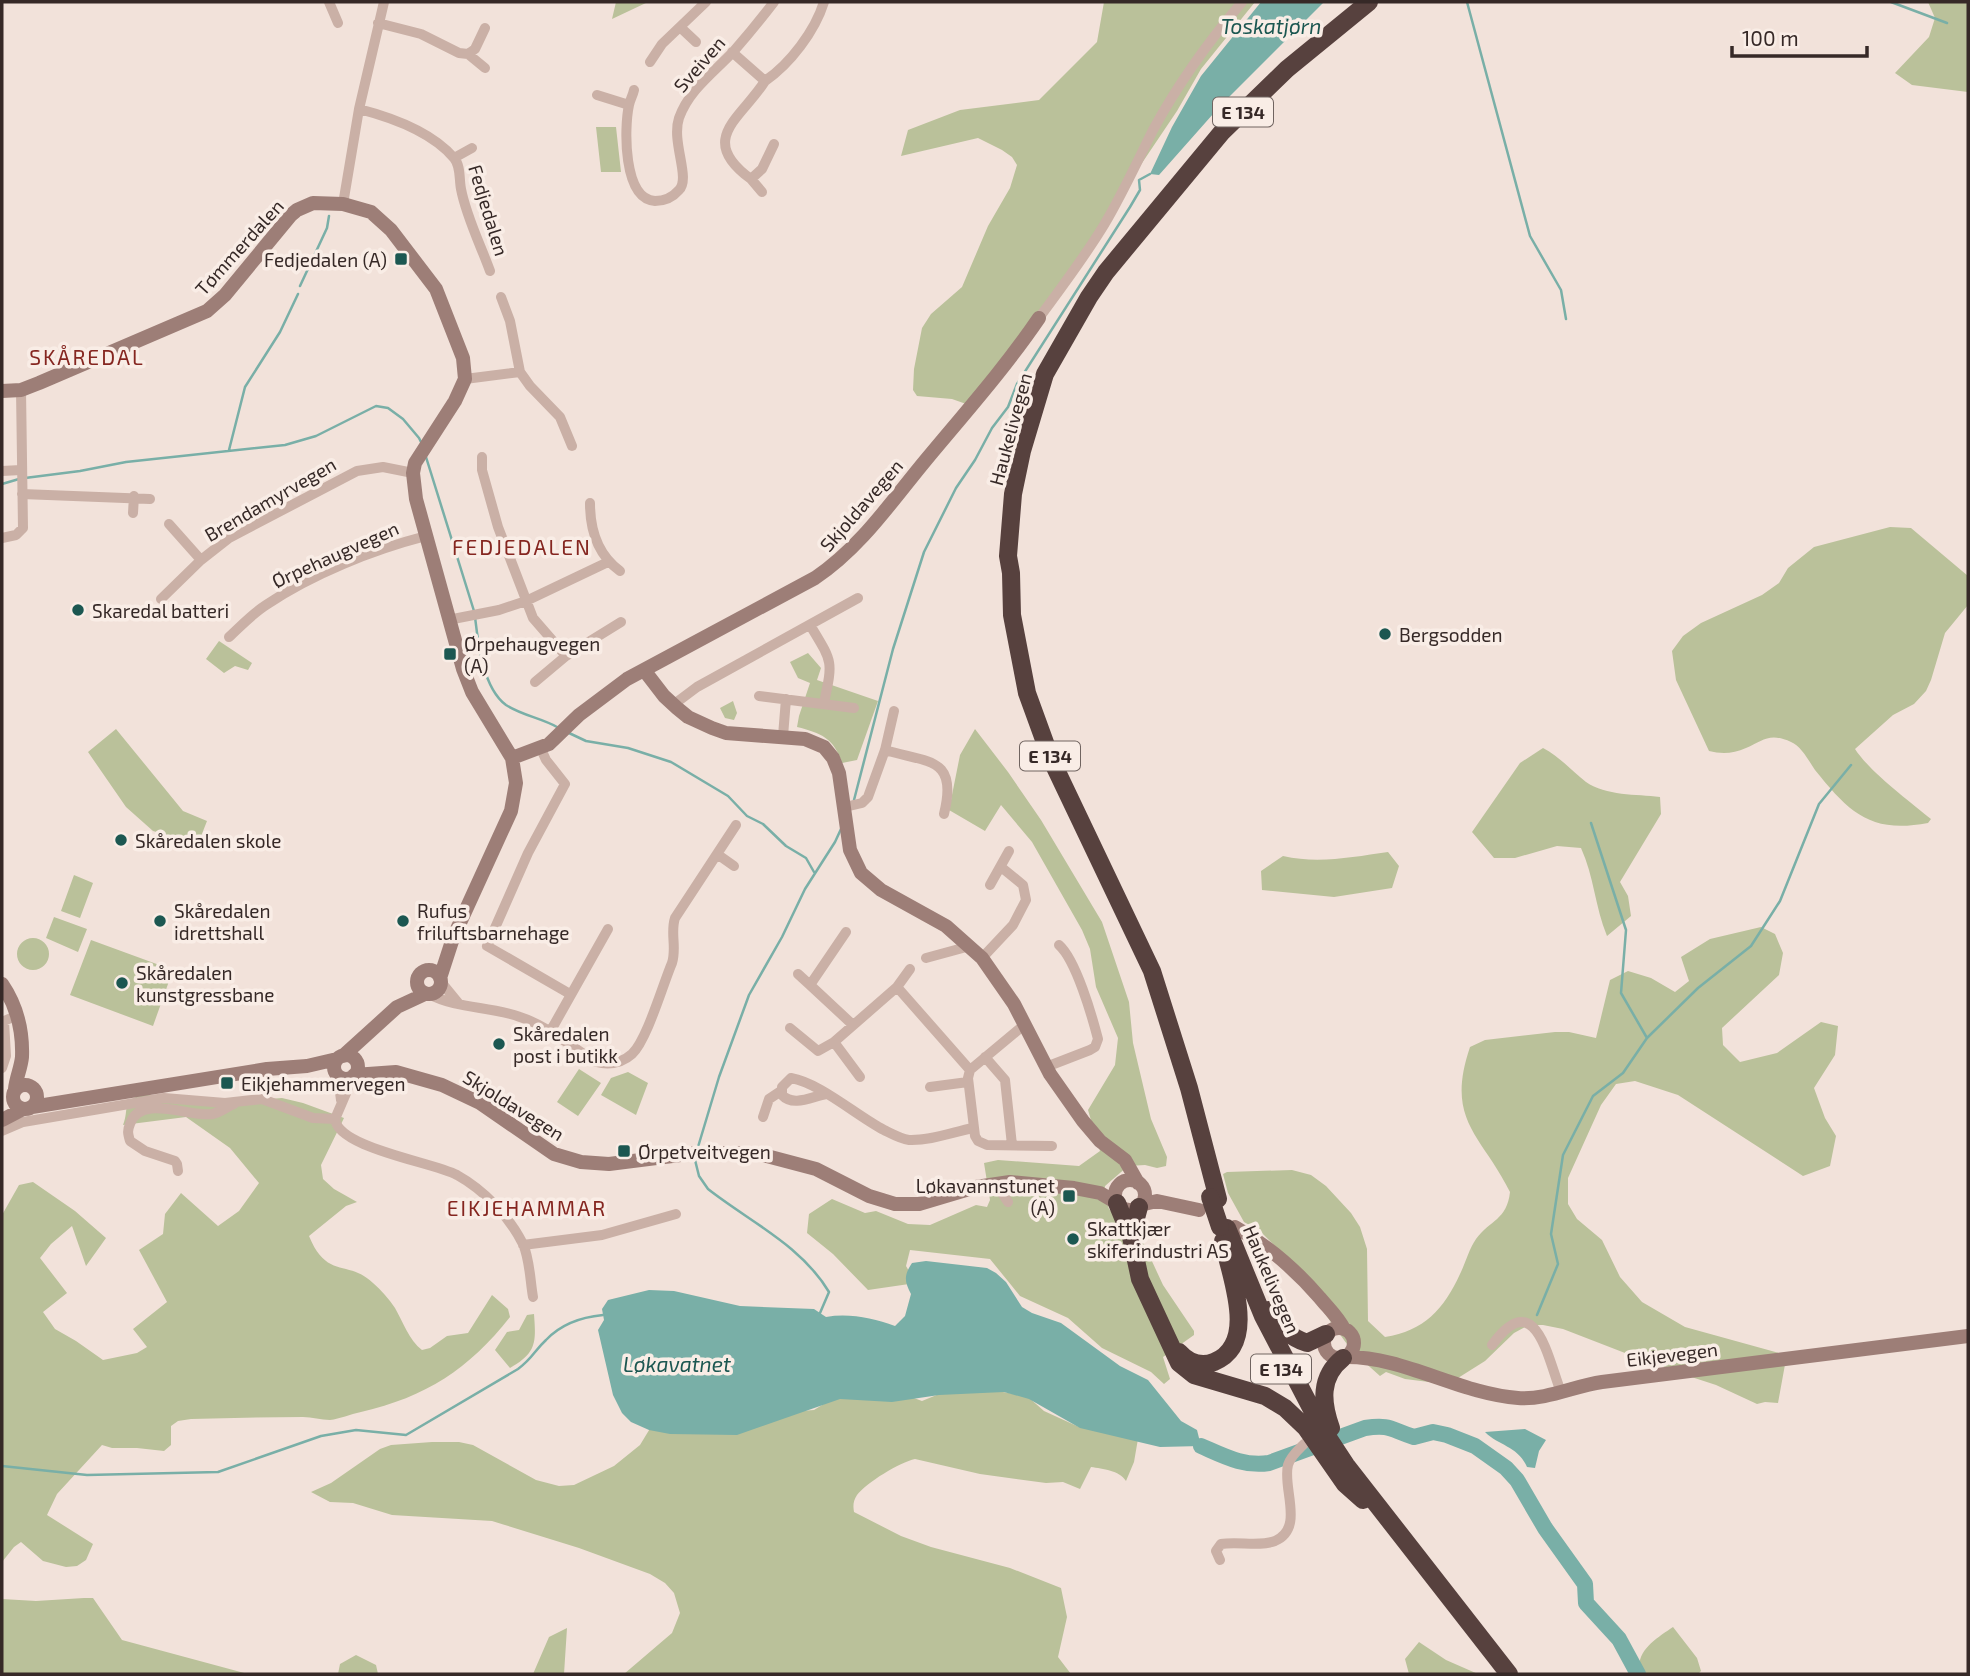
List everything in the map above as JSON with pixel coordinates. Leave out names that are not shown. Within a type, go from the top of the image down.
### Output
[{"type":"highway","name":"Haukelivegen","points":[[1369,2],[1287,69],[1222,132],[1134,239],[1082,323],[1045,410],[1031,453],[1021,496],[1011,573],[1012,615],[1017,652],[1035,718],[1051,759],[1130,926],[1177,1075],[1209,1202],[1227,1227],[1260,1325],[1288,1383],[1323,1442],[1509,1674]]},
{"type":"highway","name":"E 134","points":[[1117,1203],[1131,1237],[1140,1279],[1179,1363],[1194,1375],[1258,1393],[1285,1408],[1306,1428],[1345,1484],[1363,1493]]},
{"type":"highway","name":"E 134","points":[[1131,1237],[1140,1206]]},
{"type":"highway","name":"E 134","points":[[1227,1227],[1269,1309],[1284,1331],[1294,1339],[1307,1343],[1327,1334]]},
{"type":"highway","name":"E 134","points":[[1168,1339],[1182,1356],[1203,1364],[1224,1356],[1234,1345],[1240,1322],[1227,1227]]},
{"type":"highway","name":"E 134","points":[[1344,1358],[1327,1378],[1323,1402],[1333,1433],[1363,1493]]},
{"type":"highway","name":"Haukelivegen","points":[[1363,1493],[1497,1674]]},
{"type":"street","points":[[329,2],[338,23]]},
{"type":"street","points":[[343,204],[359,109],[384,2]]},
{"type":"street","points":[[650,62],[662,44],[706,2]]},
{"type":"street","name":"Sveiven","points":[[635,90],[629,105],[627,155],[634,183],[638,191],[652,201],[664,200],[684,185],[685,177],[675,132],[683,109],[700,83],[732,52],[774,2]]},
{"type":"street","points":[[762,192],[734,164],[725,145],[725,137],[739,111],[757,93],[765,80],[777,73],[800,45],[816,22],[824,2]]},
{"type":"street","name":"Skjoldavegen","points":[[512,758],[541,748],[554,740],[603,695],[645,670],[816,578],[832,567],[858,541],[994,378],[1076,268],[1104,226],[1154,128],[1187,75],[1215,33],[1242,2]]},
{"type":"street","points":[[378,23],[413,30],[459,53],[468,54],[485,68]]},
{"type":"street","points":[[680,27],[696,42]]},
{"type":"street","points":[[468,54],[475,49],[485,28]]},
{"type":"street","points":[[732,52],[765,80]]},
{"type":"street","points":[[597,95],[629,105]]},
{"type":"street","name":"Fedjedalen","points":[[359,109],[384,115],[432,141],[454,159],[458,166],[462,192],[490,271]]},
{"type":"street","points":[[751,179],[762,169],[774,144]]},
{"type":"street","name":"Fedjedalen","points":[[454,159],[472,148]]},
{"type":"street","name":"Tømmerdalen","points":[[2,391],[21,390],[207,311],[225,295],[297,210],[313,203],[359,207],[378,217],[391,230],[422,269],[443,303],[463,359],[465,379]]},
{"type":"street","points":[[501,297],[510,321],[520,372],[560,416],[572,446]]},
{"type":"street","points":[[520,372],[465,379],[455,401],[422,452],[413,473],[416,499],[448,621],[472,692],[512,758],[516,783],[511,811],[453,937],[437,977],[438,990],[424,991],[397,1007],[362,1039],[360,1052],[347,1068],[335,1119],[340,1131],[358,1142],[432,1165],[469,1183],[494,1203],[523,1245],[533,1297]]},
{"type":"street","points":[[2,538],[16,535],[23,528],[21,390]]},
{"type":"street","points":[[482,457],[487,491],[533,618],[566,656]]},
{"type":"street","name":"Brendamyrvegen","points":[[161,599],[201,560],[229,538],[357,471],[383,467],[413,473]]},
{"type":"street","points":[[2,471],[21,470]]},
{"type":"street","points":[[22,494],[134,496],[150,499]]},
{"type":"street","points":[[133,513],[134,496]]},
{"type":"street","points":[[590,503],[590,521],[608,562],[620,571]]},
{"type":"street","points":[[169,524],[201,560]]},
{"type":"street","name":"Ørpehaugvegen","points":[[229,637],[263,606],[293,589],[390,545],[426,536]]},
{"type":"street","points":[[448,621],[526,601],[608,562]]},
{"type":"street","points":[[673,705],[697,687],[858,598]]},
{"type":"street","points":[[535,682],[566,656],[621,622]]},
{"type":"street","points":[[810,625],[831,661],[824,703]]},
{"type":"street","points":[[645,670],[673,705],[688,717],[719,731],[812,740],[829,752],[839,773],[850,850],[855,863],[869,882],[946,926],[982,958],[1000,981],[1046,1067],[1083,1121],[1100,1141],[1125,1160],[1144,1196],[1140,1206]]},
{"type":"street","points":[[759,696],[855,708]]},
{"type":"street","points":[[783,736],[786,699]]},
{"type":"street","points":[[845,807],[862,803],[868,797],[885,750],[894,711]]},
{"type":"street","points":[[541,748],[546,761],[565,784],[528,852],[487,946],[570,994]]},
{"type":"street","points":[[885,750],[941,769],[948,779],[949,793],[944,814]]},
{"type":"street","points":[[458,1004],[437,977],[420,974],[424,991],[449,1004],[518,1016],[550,1032],[596,1062],[615,1063],[632,1054],[642,1039],[675,954],[672,929],[675,918],[736,825]]},
{"type":"street","points":[[990,884],[1009,851]]},
{"type":"street","points":[[717,854],[734,866]]},
{"type":"street","points":[[982,958],[1013,925],[1026,900],[1026,892],[1018,880],[1001,867]]},
{"type":"street","points":[[550,1032],[608,929]]},
{"type":"street","points":[[810,985],[846,932]]},
{"type":"street","points":[[1046,1067],[1090,1050],[1098,1040],[1088,1005],[1066,954],[1059,945]]},
{"type":"street","points":[[926,958],[970,946]]},
{"type":"street","points":[[790,1028],[818,1051],[834,1042],[897,987],[910,969]]},
{"type":"street","points":[[798,974],[853,1025]]},
{"type":"street","points":[[2,984],[18,1015],[22,1060],[37,1100],[2,1120]]},
{"type":"street","points":[[897,987],[970,1070]]},
{"type":"street","points":[[2,1068],[6,1056],[4,1021],[18,1015]]},
{"type":"street","points":[[1024,1025],[970,1070],[968,1082],[973,1128],[975,1136],[982,1144],[1052,1146]]},
{"type":"street","points":[[834,1042],[860,1077]]},
{"type":"street","points":[[985,1057],[1004,1080],[1012,1145]]},
{"type":"street","points":[[22,1060],[16,1074],[13,1093],[15,1105],[27,1108],[267,1069],[307,1066],[347,1068]]},
{"type":"street","name":"Skjoldavegen","points":[[347,1068],[364,1063],[383,1072],[420,1078],[462,1093],[548,1150],[565,1159],[581,1162],[609,1164],[696,1153],[755,1153],[796,1162],[869,1196],[904,1205],[928,1202],[1002,1182],[1074,1188],[1100,1193],[1117,1203]]},
{"type":"street","points":[[826,1094],[789,1101],[781,1091],[783,1083],[791,1078],[800,1079],[826,1094],[862,1118],[902,1138],[918,1139],[973,1128]]},
{"type":"street","points":[[930,1087],[968,1082]]},
{"type":"street","points":[[2,1111],[13,1093],[22,1085],[67,1100]]},
{"type":"street","points":[[763,1117],[769,1099],[781,1091]]},
{"type":"street","points":[[2,1131],[23,1122],[153,1099],[209,1103],[262,1099],[313,1118],[326,1121],[335,1119]]},
{"type":"street","points":[[178,1171],[174,1161],[145,1151],[130,1141],[128,1130],[134,1116],[145,1110],[159,1109],[215,1114],[237,1102]]},
{"type":"street","points":[[1115,1153],[1122,1168],[1115,1195],[1117,1203],[1127,1210],[1157,1201],[1209,1202]]},
{"type":"street","points":[[1120,1184],[1133,1180],[1170,1203]]},
{"type":"street","points":[[1002,1182],[1002,1193],[1008,1202]]},
{"type":"street","name":"Skjoldavegen","points":[[1074,1188],[1100,1188],[1120,1184]]},
{"type":"street","points":[[523,1245],[602,1235],[676,1214]]},
{"type":"street","name":"Eikjevegen","points":[[1227,1227],[1281,1257],[1338,1317],[1348,1333],[1386,1363]]},
{"type":"street","points":[[1318,1296],[1326,1312],[1327,1334],[1324,1344],[1328,1354],[1344,1358],[1354,1346],[1348,1333],[1335,1329],[1327,1334]]},
{"type":"street","points":[[1492,1345],[1507,1328],[1525,1322],[1532,1325],[1544,1340],[1561,1392]]},
{"type":"street","name":"Eikjevegen","points":[[1344,1358],[1386,1363],[1497,1395],[1517,1398],[1539,1397],[1602,1382],[1968,1336]]},
{"type":"street","points":[[1220,1560],[1216,1551],[1221,1544],[1269,1543],[1287,1532],[1291,1519],[1287,1465],[1293,1454],[1304,1444]]},
{"type":"green space","points":[[616,2],[648,2],[612,19]]},
{"type":"green space","points":[[1104,2],[1255,2],[1201,69],[1177,111],[1074,264],[969,405],[952,399],[917,396],[913,390],[914,369],[922,328],[931,314],[962,287],[988,226],[1010,188],[1017,165],[1012,157],[1002,150],[978,138],[901,156],[908,130],[960,110],[1039,100],[1097,42]]},
{"type":"green space","points":[[1928,2],[1968,2],[1968,92],[1912,85],[1895,73],[1929,37],[1935,18]]},
{"type":"green space","points":[[596,127],[616,127],[621,172],[601,172]]},
{"type":"green space","points":[[1890,527],[1911,528],[1968,576],[1968,605],[1945,633],[1926,691],[1914,704],[1893,715],[1855,749],[1880,777],[1931,819],[1928,823],[1908,826],[1876,822],[1850,808],[1791,742],[1772,738],[1732,752],[1709,751],[1676,680],[1672,651],[1683,636],[1701,623],[1762,595],[1779,583],[1788,568],[1814,547]]},
{"type":"green space","points":[[219,641],[252,663],[248,670],[235,666],[224,673],[206,659]]},
{"type":"green space","points":[[808,653],[821,668],[817,680],[878,701],[857,760],[842,763],[835,748],[826,738],[797,727],[810,683],[798,678],[790,662]]},
{"type":"green space","points":[[733,701],[737,713],[734,720],[725,718],[720,708]]},
{"type":"green space","points":[[116,729],[183,811],[207,821],[198,844],[153,831],[126,807],[88,752]]},
{"type":"green space","points":[[975,729],[1041,820],[1102,922],[1129,1002],[1133,1043],[1151,1119],[1167,1157],[1166,1166],[1128,1166],[1105,1186],[1104,1193],[1109,1209],[1144,1244],[1163,1285],[1194,1331],[1194,1335],[1163,1357],[1170,1379],[1164,1384],[1151,1372],[1102,1348],[1068,1318],[1020,1296],[990,1259],[910,1250],[906,1266],[916,1283],[868,1290],[833,1254],[807,1233],[809,1214],[832,1199],[865,1213],[876,1211],[908,1224],[930,1225],[976,1205],[987,1207],[990,1200],[984,1163],[998,1160],[1079,1166],[1100,1151],[1088,1110],[1115,1065],[1118,1038],[1096,987],[1090,949],[1082,930],[1032,842],[1001,805],[985,831],[949,810],[960,755]]},
{"type":"green space","points":[[1543,748],[1594,787],[1631,795],[1660,797],[1661,814],[1620,882],[1628,896],[1631,916],[1607,936],[1581,848],[1557,846],[1515,858],[1494,858],[1472,832],[1520,763]]},
{"type":"green space","points":[[1388,852],[1399,866],[1392,888],[1334,897],[1262,890],[1261,871],[1283,856],[1322,860]]},
{"type":"green space","points":[[74,875],[93,883],[80,918],[61,911]]},
{"type":"green space","points":[[54,917],[87,929],[78,952],[46,938]]},
{"type":"green space","points":[[1761,927],[1775,934],[1783,953],[1779,975],[1722,1028],[1723,1045],[1740,1062],[1777,1053],[1821,1022],[1838,1026],[1835,1055],[1814,1088],[1825,1118],[1836,1136],[1830,1166],[1803,1176],[1678,1095],[1635,1081],[1616,1084],[1601,1105],[1568,1178],[1568,1204],[1577,1219],[1602,1240],[1620,1277],[1642,1302],[1685,1327],[1779,1353],[1786,1359],[1778,1403],[1757,1404],[1716,1385],[1670,1370],[1649,1358],[1625,1353],[1563,1329],[1543,1325],[1529,1325],[1514,1333],[1485,1361],[1458,1378],[1429,1382],[1405,1379],[1386,1372],[1380,1376],[1352,1351],[1277,1248],[1260,1231],[1244,1222],[1228,1193],[1223,1174],[1227,1172],[1292,1170],[1311,1175],[1326,1186],[1351,1213],[1360,1227],[1367,1249],[1368,1321],[1385,1337],[1411,1330],[1440,1308],[1454,1287],[1471,1247],[1481,1233],[1502,1214],[1510,1192],[1470,1126],[1464,1110],[1463,1072],[1470,1047],[1485,1040],[1555,1032],[1596,1038],[1610,980],[1628,971],[1651,978],[1675,992],[1689,981],[1681,957],[1710,939]]},
{"type":"green space","points":[[33,938],[44,943],[49,954],[44,965],[33,970],[22,965],[17,954],[22,943]]},
{"type":"green space","name":"Skåredalen kunstgressbane","points":[[91,940],[173,970],[153,1026],[70,995]]},
{"type":"green space","points":[[579,1069],[601,1083],[578,1116],[557,1102]]},
{"type":"green space","points":[[628,1072],[648,1083],[636,1115],[601,1095],[611,1078]]},
{"type":"green space","points":[[145,1095],[254,1100],[282,1098],[344,1118],[321,1165],[323,1179],[334,1189],[357,1202],[346,1206],[309,1236],[323,1259],[364,1276],[376,1286],[393,1305],[410,1336],[422,1350],[430,1348],[447,1336],[468,1333],[492,1295],[508,1309],[510,1317],[479,1352],[462,1366],[426,1389],[384,1406],[330,1420],[289,1417],[178,1421],[171,1426],[171,1445],[164,1451],[102,1445],[57,1494],[47,1515],[93,1544],[86,1560],[77,1566],[66,1567],[43,1561],[21,1542],[2,1562],[2,1215],[19,1185],[33,1182],[75,1211],[106,1238],[86,1266],[72,1226],[51,1244],[40,1258],[67,1293],[43,1312],[55,1329],[103,1360],[137,1353],[147,1347],[133,1329],[167,1302],[139,1250],[163,1234],[165,1214],[181,1193],[218,1226],[239,1211],[259,1183],[230,1148],[186,1117],[123,1125],[129,1102]]},
{"type":"green space","points":[[534,1314],[533,1346],[519,1363],[510,1368],[495,1350],[507,1332],[519,1330],[527,1315]]},
{"type":"green space","points":[[961,1385],[1027,1396],[1044,1411],[1079,1427],[1139,1433],[1134,1462],[1126,1481],[1115,1472],[1091,1467],[1080,1489],[1063,1482],[1046,1483],[980,1474],[915,1459],[875,1479],[861,1490],[854,1501],[854,1512],[901,1536],[931,1547],[1010,1568],[1061,1588],[1067,1617],[1058,1657],[1071,1674],[624,1674],[672,1633],[680,1613],[674,1593],[665,1583],[650,1574],[492,1521],[392,1515],[353,1503],[330,1502],[311,1492],[331,1483],[380,1449],[391,1445],[432,1442],[473,1445],[536,1480],[559,1486],[574,1485],[614,1466],[640,1445],[657,1417],[671,1421],[814,1410],[840,1394],[892,1390],[922,1401]]},
{"type":"green space","points":[[93,1598],[122,1640],[248,1674],[2,1674],[2,1599],[36,1601]]},
{"type":"green space","points":[[1673,1627],[1697,1658],[1701,1671],[1698,1674],[1641,1674],[1639,1666],[1643,1652]]},
{"type":"green space","points":[[567,1628],[564,1674],[533,1674],[549,1637]]},
{"type":"green space","points":[[1419,1642],[1446,1660],[1478,1674],[1409,1674],[1405,1659]]},
{"type":"green space","points":[[356,1655],[376,1665],[378,1674],[338,1674],[340,1664]]},
{"type":"water","name":"Toskatjørn","points":[[1261,2],[1324,2],[1221,105],[1159,175],[1150,174],[1172,127],[1201,76]]},
{"type":"water","name":"Løkavatnet","points":[[926,1261],[987,1268],[996,1273],[1006,1282],[1022,1307],[1061,1323],[1120,1366],[1148,1380],[1181,1421],[1197,1430],[1201,1446],[1160,1447],[1080,1428],[1029,1399],[1004,1392],[939,1395],[892,1402],[840,1399],[737,1435],[670,1434],[649,1430],[631,1422],[622,1413],[613,1395],[598,1330],[604,1320],[602,1309],[608,1300],[649,1290],[674,1291],[740,1306],[814,1309],[826,1317],[861,1317],[895,1326],[905,1316],[911,1294],[906,1282],[907,1271],[912,1263]]},
{"type":"water","points":[[1525,1429],[1546,1440],[1539,1451],[1535,1468],[1527,1467],[1513,1450],[1485,1432]]},
{"type":"waterway","points":[[1467,2],[1530,236],[1561,290],[1566,319]]},
{"type":"waterway","points":[[1891,2],[1947,23]]},
{"type":"waterway","points":[[854,800],[893,649],[924,552],[956,488],[992,428],[1008,407],[1017,384],[1130,207],[1140,190],[1139,180],[1150,174]]},
{"type":"waterway","points":[[300,286],[327,228],[329,216]]},
{"type":"waterway","points":[[229,450],[245,387],[280,332],[298,294]]},
{"type":"waterway","points":[[25,478],[126,462],[285,445],[316,436],[376,406],[388,408],[403,419],[422,444]]},
{"type":"waterway","points":[[426,457],[474,611]]},
{"type":"waterway","points":[[2,484],[19,479]]},
{"type":"waterway","points":[[475,617],[483,664],[498,697],[506,705],[557,727]]},
{"type":"waterway","points":[[569,733],[586,741],[628,748],[671,762],[728,796],[747,816],[763,824],[786,846],[806,858],[814,872]]},
{"type":"waterway","points":[[1537,1315],[1558,1264],[1551,1234],[1563,1155],[1593,1096],[1623,1073],[1647,1038],[1698,988],[1751,946],[1780,901],[1819,804],[1851,765]]},
{"type":"waterway","points":[[1591,823],[1626,930],[1621,993],[1647,1038]]},
{"type":"waterway","points":[[698,1147],[719,1077],[749,995],[805,889],[841,829]]},
{"type":"waterway","points":[[695,1160],[699,1176],[708,1189],[774,1235],[817,1275],[829,1292],[820,1313]]},
{"type":"waterway","points":[[2,1466],[87,1475],[218,1472],[321,1436],[356,1430],[406,1435],[518,1369],[558,1330],[580,1320],[603,1315]]},
{"type":"waterway","points":[[1201,1446],[1226,1457],[1260,1464],[1365,1428],[1380,1427],[1391,1428],[1414,1437],[1433,1432],[1475,1446],[1506,1468],[1517,1480],[1545,1528],[1585,1584],[1586,1603],[1619,1639],[1638,1674]]},
{"type":"place","name":"Fedjedalen (A)","points":[[401,259]]},
{"type":"place","name":"Skaredal batteri","points":[[78,610]]},
{"type":"place","name":"Bergsodden","points":[[1385,634]]},
{"type":"place","name":"Ørpehaugvegen (A)","points":[[450,654]]},
{"type":"place","name":"Skåredalen skole","points":[[121,840]]},
{"type":"place","name":"Skåredalen idrettshall","points":[[160,921]]},
{"type":"place","name":"Rufus friluftsbarnehage","points":[[403,921]]},
{"type":"place","name":"Skåredalen kunstgressbane","points":[[122,983]]},
{"type":"place","name":"Skåredalen post i butikk","points":[[499,1044]]},
{"type":"place","name":"Eikjehammervegen","points":[[227,1083]]},
{"type":"place","name":"Ørpetveitvegen","points":[[624,1151]]},
{"type":"place","name":"Løkavannstunet (A)","points":[[1069,1196]]},
{"type":"place","name":"Skattkjær skiferindustri AS","points":[[1073,1239]]},
{"type":"district","name":"SKÅREDAL","points":[[87,356]]},
{"type":"district","name":"FEDJEDALEN","points":[[522,546]]},
{"type":"district","name":"EIKJEHAMMAR","points":[[527,1207]]}]
